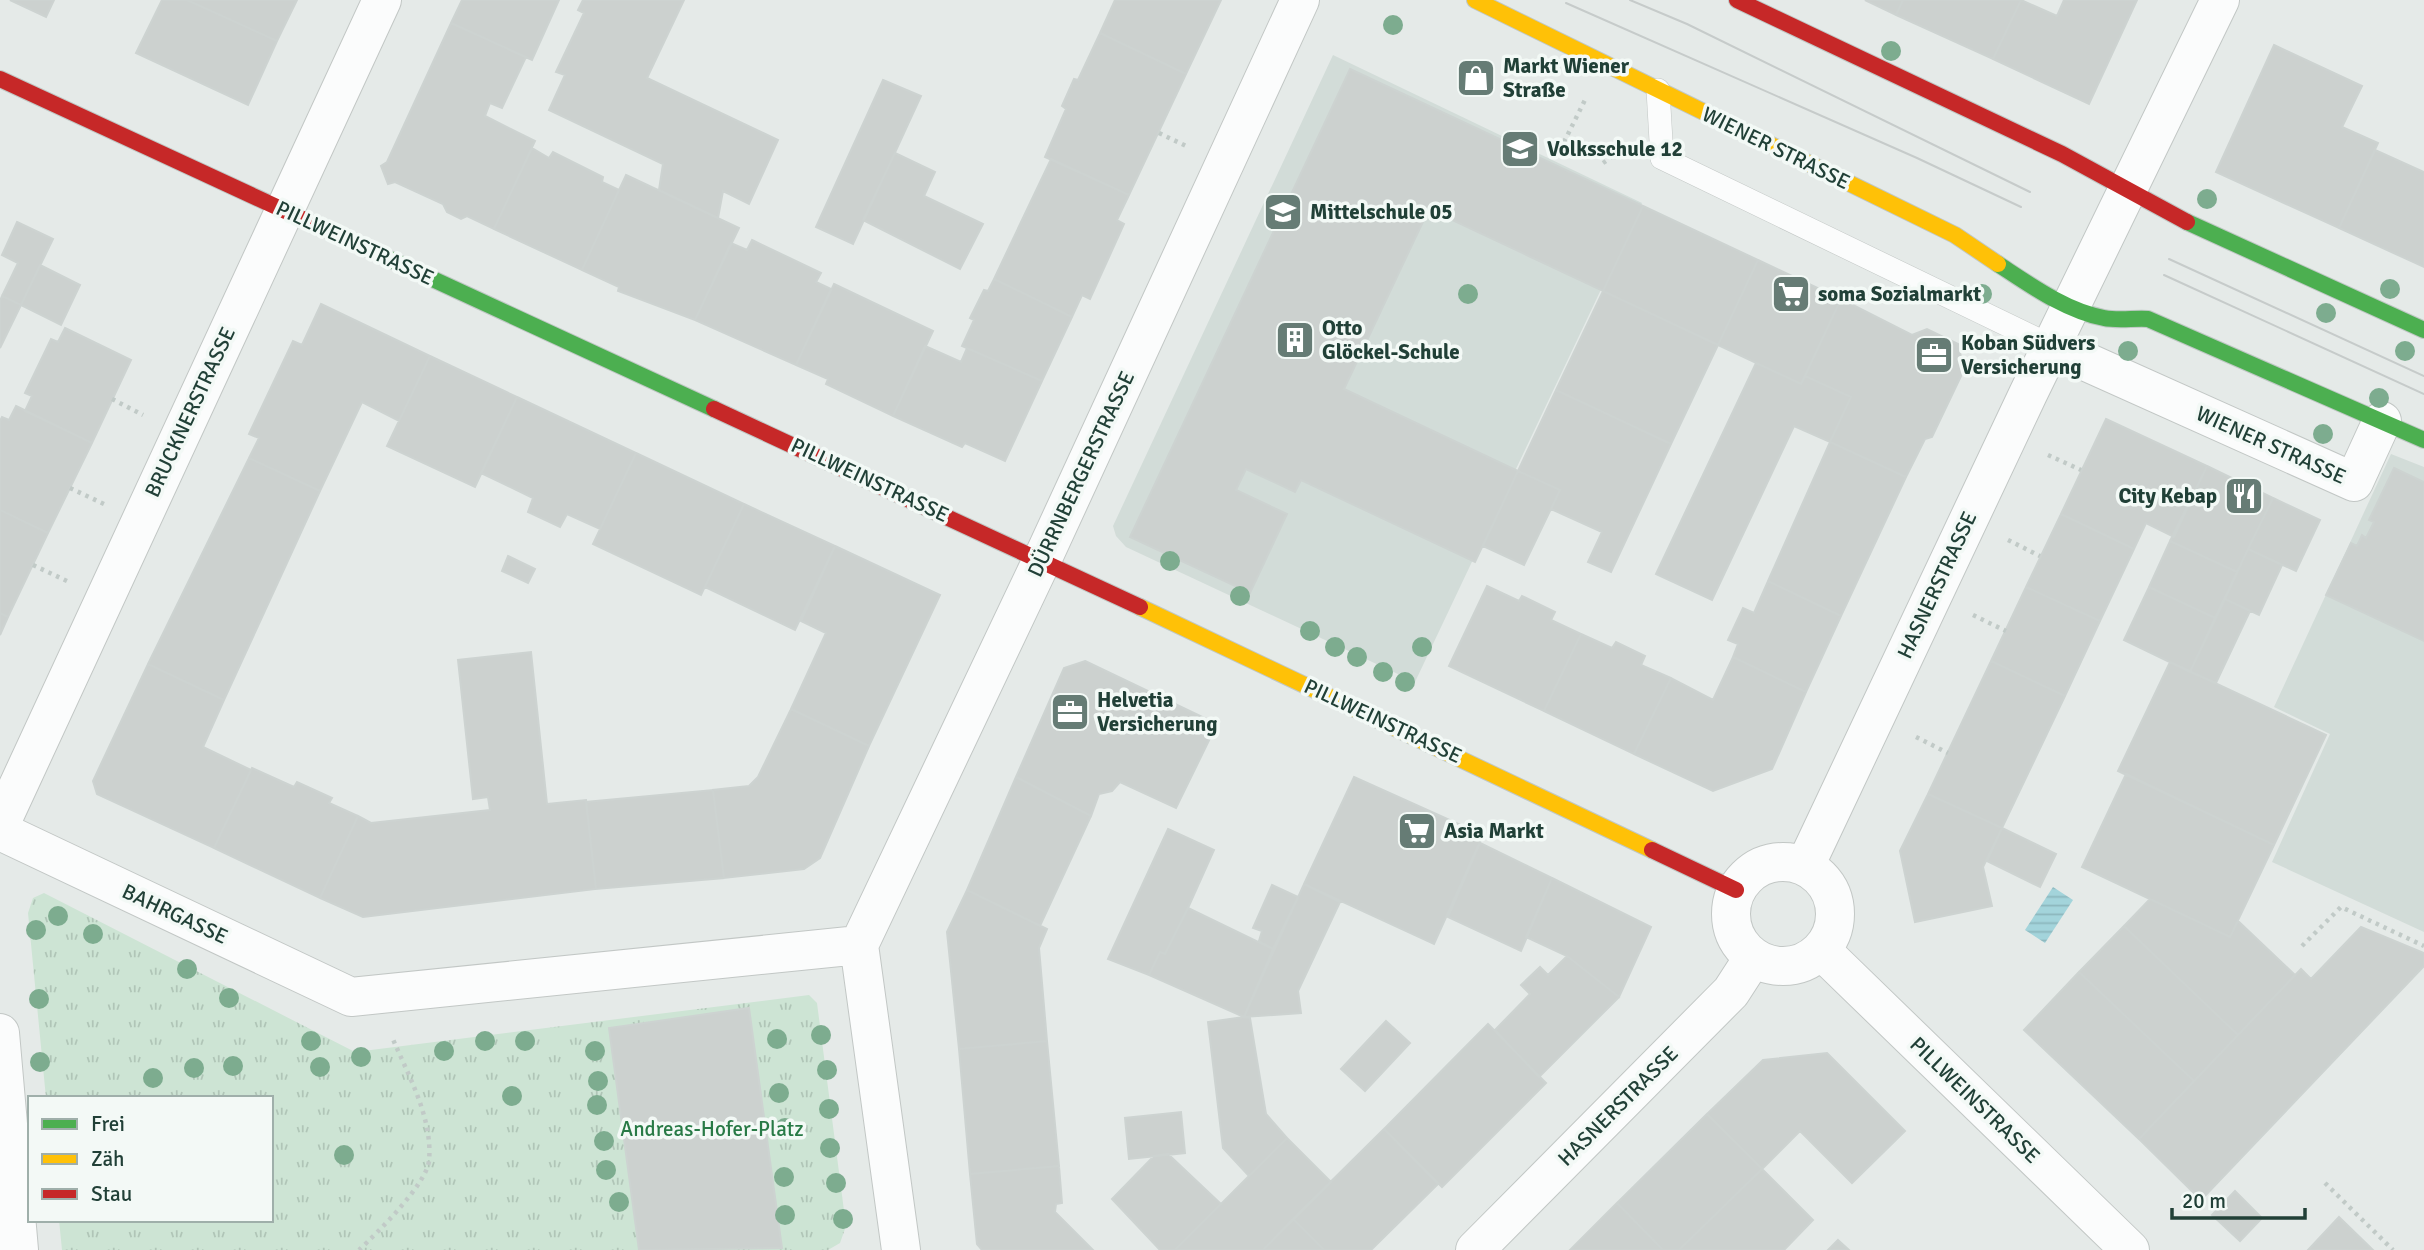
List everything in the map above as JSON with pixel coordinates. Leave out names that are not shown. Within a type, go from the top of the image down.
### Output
[{"type":"street","name":"BRUCKNERSTRASSE","points":[[0,825],[382,0]]},
{"type":"street","name":"DÜRRNBERGERSTRASSE","points":[[859,945],[1042,559],[1300,0]]},
{"type":"street","name":"WIENER STRASSE","points":[[1475,0],[1955,235],[2008,273],[2071,305],[2104,318],[2148,319],[2424,440]]},
{"type":"street","points":[[1737,0],[2062,154],[2186,222],[2424,330]]},
{"type":"street","points":[[2071,305],[2220,0]]},
{"type":"street","name":"PILLWEINSTRASSE","points":[[0,79],[1042,559],[1736,890]]},
{"type":"street","name":"HASNERSTRASSE","points":[[1805,866],[2071,305]]},
{"type":"street","name":"WIENER STRASSE","points":[[2051,346],[2354,482],[2382,421]]},
{"type":"street","name":"BAHRGASSE","points":[[0,831],[351,997],[859,945]]},
{"type":"street","points":[[1785,861],[1805,866],[1821,877],[1832,894],[1836,914],[1832,934],[1821,950],[1806,961],[1788,966],[1770,965],[1754,958],[1740,944],[1732,927],[1731,909],[1736,890],[1748,874],[1766,865],[1785,861]]},
{"type":"street","points":[[859,945],[901,1250]]},
{"type":"street","name":"PILLWEINSTRASSE","points":[[1821,950],[2130,1250]]},
{"type":"street","name":"HASNERSTRASSE","points":[[1475,1250],[1731,992],[1754,958]]},
{"type":"street","points":[[0,1033],[19,1250]]},
{"type":"lane","points":[[1658,90],[1662,158],[2051,346]]},
{"type":"path","points":[[1564,142],[1590,91]]},
{"type":"path","points":[[1158,133],[1191,148]]},
{"type":"path","points":[[112,399],[145,416]]},
{"type":"path","points":[[2048,455],[2081,470]]},
{"type":"path","points":[[70,488],[105,504]]},
{"type":"path","points":[[2007,540],[2040,556]]},
{"type":"path","points":[[33,565],[70,583]]},
{"type":"path","points":[[1973,615],[2006,631]]},
{"type":"path","points":[[1916,737],[1948,753]]},
{"type":"path","points":[[2302,946],[2341,907],[2424,946]]},
{"type":"path","points":[[359,1250],[400,1211],[429,1163],[423,1109],[392,1037]]},
{"type":"path","points":[[2325,1183],[2393,1250]]},
{"type":"shaded area","points":[[1333,55],[1642,203],[1415,682],[1126,547],[1116,536],[1113,526]]},
{"type":"shaded area","points":[[2391,454],[2424,467],[2424,932],[2272,862],[2330,734],[2274,707]]},
{"type":"green space","name":"Andreas-Hofer-Platz","points":[[44,893],[355,1052],[809,995],[817,1003],[846,1226],[840,1243],[828,1250],[62,1250],[59,1222],[273,1222],[273,1096],[46,1096],[28,913],[33,898]]},
{"type":"water","points":[[2053,887],[2073,900],[2045,943],[2025,930]]},
{"type":"building","points":[[10,0],[54,0],[46,17]]},
{"type":"building","points":[[162,0],[187,0],[277,41],[248,105],[136,53]]},
{"type":"building","points":[[187,0],[297,0],[277,41]]},
{"type":"building","points":[[462,0],[559,0],[532,60],[451,23]]},
{"type":"building","points":[[583,0],[684,0],[647,78],[778,140],[749,204],[723,191],[718,218],[659,190],[663,164],[549,110],[565,75],[556,72],[584,13],[578,10]]},
{"type":"building","points":[[1115,0],[1221,0],[1186,74],[1100,33]]},
{"type":"building","points":[[1865,0],[1903,0],[1896,15]]},
{"type":"building","points":[[1903,0],[2021,0],[1993,59],[1896,15]]},
{"type":"building","points":[[2021,0],[2057,16],[2064,0],[2137,0],[2089,104],[1993,59]]},
{"type":"building","points":[[451,23],[526,57],[502,108],[490,103],[485,116],[535,141],[494,229],[467,216],[461,219],[447,212],[443,204],[395,182],[388,184],[381,166],[387,162]]},
{"type":"building","points":[[1100,33],[1186,74],[1129,195],[1045,157],[1066,109],[1062,106],[1074,79],[1078,80]]},
{"type":"building","points":[[2274,45],[2362,86],[2342,127],[2378,143],[2339,228],[2216,172]]},
{"type":"building","name":"Otto Glöckel-Schule","points":[[1350,69],[1643,206],[1603,291],[1429,209],[1344,389],[1518,471],[1475,562],[1301,480],[1295,492],[1246,469],[1236,490],[1287,514],[1250,593],[1130,537]]},
{"type":"building","points":[[883,80],[921,96],[853,244],[816,227]]},
{"type":"building","points":[[532,148],[549,158],[553,152],[603,177],[602,182],[619,190],[582,270],[494,229]]},
{"type":"building","points":[[2375,150],[2424,172],[2424,267],[2339,228]]},
{"type":"building","points":[[895,153],[935,172],[924,196],[983,224],[960,269],[863,220]]},
{"type":"building","points":[[1051,159],[1129,195],[1117,220],[1124,224],[1090,299],[1082,295],[1072,317],[994,279]]},
{"type":"building","points":[[626,175],[739,228],[695,320],[618,291],[619,287],[582,270]]},
{"type":"building","points":[[1643,206],[1758,260],[1718,345],[1603,291]]},
{"type":"building","points":[[17,222],[53,239],[21,305],[2,296],[18,263],[2,255]]},
{"type":"building","points":[[752,240],[821,273],[816,282],[831,289],[796,365],[695,320],[731,243],[747,250]]},
{"type":"building","points":[[1758,260],[1841,299],[1801,384],[1718,345]]},
{"type":"building","points":[[40,265],[80,285],[61,325],[21,305]]},
{"type":"building","points":[[994,279],[1072,317],[1042,381],[962,346],[974,320],[970,318],[984,290],[988,291]]},
{"type":"building","points":[[834,284],[933,331],[893,416],[826,384],[828,379],[796,365]]},
{"type":"building","points":[[1603,291],[1718,345],[1671,444],[1556,390]]},
{"type":"building","points":[[2,296],[21,305],[0,348],[0,301]]},
{"type":"building","points":[[1841,299],[1912,335],[1927,329],[1958,344],[1964,370],[1932,437],[1925,439],[1906,477],[1830,442],[1851,397],[1805,376]]},
{"type":"building","points":[[321,304],[430,356],[399,421],[362,402],[320,491],[249,458],[259,438],[249,434],[293,341],[302,345]]},
{"type":"building","points":[[65,328],[131,360],[92,443],[25,411],[32,396],[25,393],[51,339],[58,342]]},
{"type":"building","points":[[925,346],[961,362],[967,348],[1042,381],[1005,461],[965,443],[962,447],[893,416]]},
{"type":"building","points":[[430,356],[517,397],[475,487],[387,446]]},
{"type":"building","points":[[1756,363],[1801,384],[1805,376],[1851,397],[1830,442],[1794,426],[1712,600],[1656,574]]},
{"type":"building","points":[[1556,390],[1671,444],[1611,572],[1588,562],[1602,532],[1551,509],[1560,490],[1518,471]]},
{"type":"building","points":[[517,397],[636,453],[600,529],[567,514],[560,527],[528,512],[533,498],[481,473]]},
{"type":"building","points":[[16,406],[92,443],[48,533],[0,510],[0,421],[2,417],[9,420]]},
{"type":"building","points":[[2106,419],[2207,466],[2174,537],[2146,523],[2134,549],[2061,514]]},
{"type":"building","points":[[1830,442],[1906,477],[1841,616],[1768,581]]},
{"type":"building","points":[[636,453],[744,504],[701,595],[593,544]]},
{"type":"building","points":[[249,458],[320,491],[224,700],[148,664]]},
{"type":"building","points":[[2207,466],[2273,498],[2237,572],[2170,541]]},
{"type":"building","points":[[2394,468],[2424,482],[2424,641],[2326,595],[2351,543],[2357,546],[2362,535],[2366,538],[2374,522],[2369,520]]},
{"type":"building","points":[[1518,471],[1560,490],[1524,565],[1483,546]]},
{"type":"building","points":[[2273,498],[2320,520],[2296,571],[2248,549]]},
{"type":"building","points":[[744,504],[835,546],[795,630],[705,587]]},
{"type":"building","points":[[0,510],[48,533],[8,617],[0,613]]},
{"type":"building","points":[[2061,514],[2134,549],[2100,621],[2026,587]]},
{"type":"building","points":[[2170,541],[2237,572],[2215,618],[2149,587]]},
{"type":"building","points":[[835,546],[940,595],[869,746],[791,709],[826,633],[801,621]]},
{"type":"building","points":[[2248,549],[2282,565],[2259,615],[2225,599]]},
{"type":"building","points":[[508,556],[535,569],[528,583],[502,571]]},
{"type":"building","points":[[1768,581],[1841,616],[1806,692],[1733,657],[1738,644],[1728,640],[1743,608],[1754,613]]},
{"type":"building","points":[[1487,586],[1519,601],[1522,596],[1555,612],[1551,620],[1581,634],[1544,711],[1449,666]]},
{"type":"building","points":[[2026,587],[2100,621],[2065,696],[1991,661]]},
{"type":"building","points":[[2149,587],[2215,618],[2190,672],[2124,640]]},
{"type":"building","points":[[2225,599],[2250,611],[2216,683],[2190,672]]},
{"type":"building","points":[[0,613],[8,617],[0,635]]},
{"type":"building","points":[[1581,634],[1612,648],[1616,642],[1645,656],[1641,665],[1671,678],[1634,754],[1544,711]]},
{"type":"building","points":[[531,652],[547,804],[586,800],[596,889],[363,917],[320,898],[358,816],[371,823],[490,810],[488,797],[473,799],[458,660]]},
{"type":"building","points":[[1733,657],[1806,692],[1772,769],[1713,791],[1634,754],[1671,678],[1713,700]]},
{"type":"building","points":[[1085,661],[1217,724],[1176,808],[1120,782],[1112,791],[1099,794],[1091,816],[1016,777],[1064,668]]},
{"type":"building","points":[[1991,661],[2065,696],[2002,828],[1928,794]]},
{"type":"building","points":[[2170,662],[2326,735],[2274,845],[2118,771]]},
{"type":"building","points":[[148,664],[224,700],[203,747],[251,770],[214,848],[97,794],[93,781]]},
{"type":"building","points":[[791,709],[869,746],[820,858],[804,869],[724,878],[713,790],[749,786],[758,777]]},
{"type":"building","points":[[252,768],[294,787],[297,782],[332,798],[329,803],[358,816],[320,898],[214,848]]},
{"type":"building","points":[[2126,774],[2274,845],[2230,937],[2082,867]]},
{"type":"building","points":[[1016,777],[1091,816],[1040,926],[967,890]]},
{"type":"building","points":[[1354,777],[1483,835],[1434,944],[1304,884]]},
{"type":"building","points":[[713,790],[724,878],[596,889],[586,802]]},
{"type":"building","points":[[1928,794],[2002,828],[1983,867],[1992,906],[1915,922],[1900,851]]},
{"type":"building","points":[[2002,828],[2056,854],[2040,887],[1987,861]]},
{"type":"building","points":[[1168,829],[1214,850],[1165,954],[1160,952],[1149,975],[1108,959]]},
{"type":"building","points":[[1480,843],[1552,878],[1521,951],[1448,917]]},
{"type":"building","points":[[1552,878],[1651,927],[1619,997],[1567,956],[1526,937]]},
{"type":"building","points":[[1304,884],[1340,902],[1298,991],[1301,1013],[1244,1017]]},
{"type":"building","points":[[1272,885],[1298,897],[1273,949],[1259,941],[1262,931],[1253,928]]},
{"type":"building","points":[[967,890],[1047,929],[1039,948],[1047,1041],[959,1049],[947,932]]},
{"type":"building","points":[[2150,899],[2230,937],[2238,921],[2295,975],[2238,1035],[2124,926]]},
{"type":"building","points":[[1188,908],[1273,949],[1244,1017],[1149,975],[1160,952],[1165,954]]},
{"type":"building","points":[[2124,926],[2238,1035],[2194,1081],[2079,972]]},
{"type":"building","points":[[2361,927],[2424,953],[2424,966],[2201,1200],[2139,1139],[2301,969],[2311,979]]},
{"type":"building","points":[[1567,956],[1619,997],[1539,1077],[1495,1030],[1530,994],[1521,985],[1540,967],[1548,975]]},
{"type":"building","points":[[2079,972],[2194,1081],[2139,1139],[2024,1030]]},
{"type":"building","points":[[749,1008],[782,1248],[639,1250],[609,1028]]},
{"type":"building","points":[[1250,1018],[1266,1114],[1287,1138],[1249,1176],[1223,1148],[1208,1022]]},
{"type":"building","points":[[1386,1021],[1410,1043],[1365,1091],[1341,1069]]},
{"type":"building","points":[[1488,1024],[1546,1083],[1442,1187],[1384,1129]]},
{"type":"building","points":[[1047,1041],[1059,1166],[970,1174],[959,1049]]},
{"type":"building","points":[[1827,1053],[1905,1131],[1852,1183],[1800,1131],[1762,1169],[1707,1114],[1763,1060]]},
{"type":"building","points":[[1181,1112],[1185,1153],[1129,1159],[1125,1118]]},
{"type":"building","points":[[1707,1114],[1762,1169],[1679,1250],[1663,1250],[1617,1203]]},
{"type":"building","points":[[1384,1129],[1438,1184],[1371,1250],[1324,1250],[1293,1219]]},
{"type":"building","points":[[1287,1138],[1331,1182],[1263,1250],[1175,1250]]},
{"type":"building","points":[[1168,1154],[1221,1204],[1175,1250],[1160,1250],[1112,1199],[1154,1156]]},
{"type":"building","points":[[1059,1166],[1062,1203],[1056,1204],[1055,1212],[1093,1250],[982,1250],[977,1244],[970,1174]]},
{"type":"building","points":[[1762,1169],[1813,1220],[1784,1250],[1679,1250]]},
{"type":"building","points":[[2235,1191],[2262,1218],[2240,1241],[2212,1215]]},
{"type":"building","points":[[1617,1203],[1663,1250],[1570,1250]]},
{"type":"building","points":[[2339,1217],[2373,1250],[2308,1250]]},
{"type":"building","points":[[1293,1219],[1324,1250],[1263,1250]]},
{"type":"building","points":[[1838,1240],[1849,1250],[1828,1250]]},
{"type":"tram line","points":[[1630,0],[1687,24],[2030,192]]},
{"type":"tram line","points":[[1566,3],[1917,158],[2021,207]]},
{"type":"tram line","points":[[2169,259],[2424,376]]},
{"type":"tram line","points":[[2164,275],[2424,394]]},
{"type":"traffic: fast","points":[[2187,222],[2424,330]]},
{"type":"traffic: fast","points":[[346,239],[714,409]]},
{"type":"traffic: fast","points":[[1998,264],[2076,310],[2109,319],[2148,319],[2424,440]]},
{"type":"traffic: slow","points":[[1475,0],[1955,235],[1998,264]]},
{"type":"traffic: slow","points":[[1140,607],[1652,850]]},
{"type":"traffic: jam","points":[[1737,0],[2062,154],[2187,222]]},
{"type":"traffic: jam","points":[[0,79],[346,239]]},
{"type":"traffic: jam","points":[[714,409],[1140,607]]},
{"type":"traffic: jam","points":[[1652,850],[1736,890]]},
{"type":"place","name":"Markt Wiener Straße","points":[[1476,78]]},
{"type":"place","name":"Volksschule 12","points":[[1520,149]]},
{"type":"place","name":"Mittelschule 05","points":[[1283,212]]},
{"type":"place","name":"soma Sozialmarkt","points":[[1791,294]]},
{"type":"place","name":"Otto Glöckel-Schule","points":[[1295,340]]},
{"type":"place","name":"Koban Südvers Versicherung","points":[[1934,355]]},
{"type":"place","name":"City Kebap","points":[[2244,496]]},
{"type":"place","name":"Helvetia Versicherung","points":[[1070,712]]},
{"type":"place","name":"Asia Markt","points":[[1417,831]]}]
